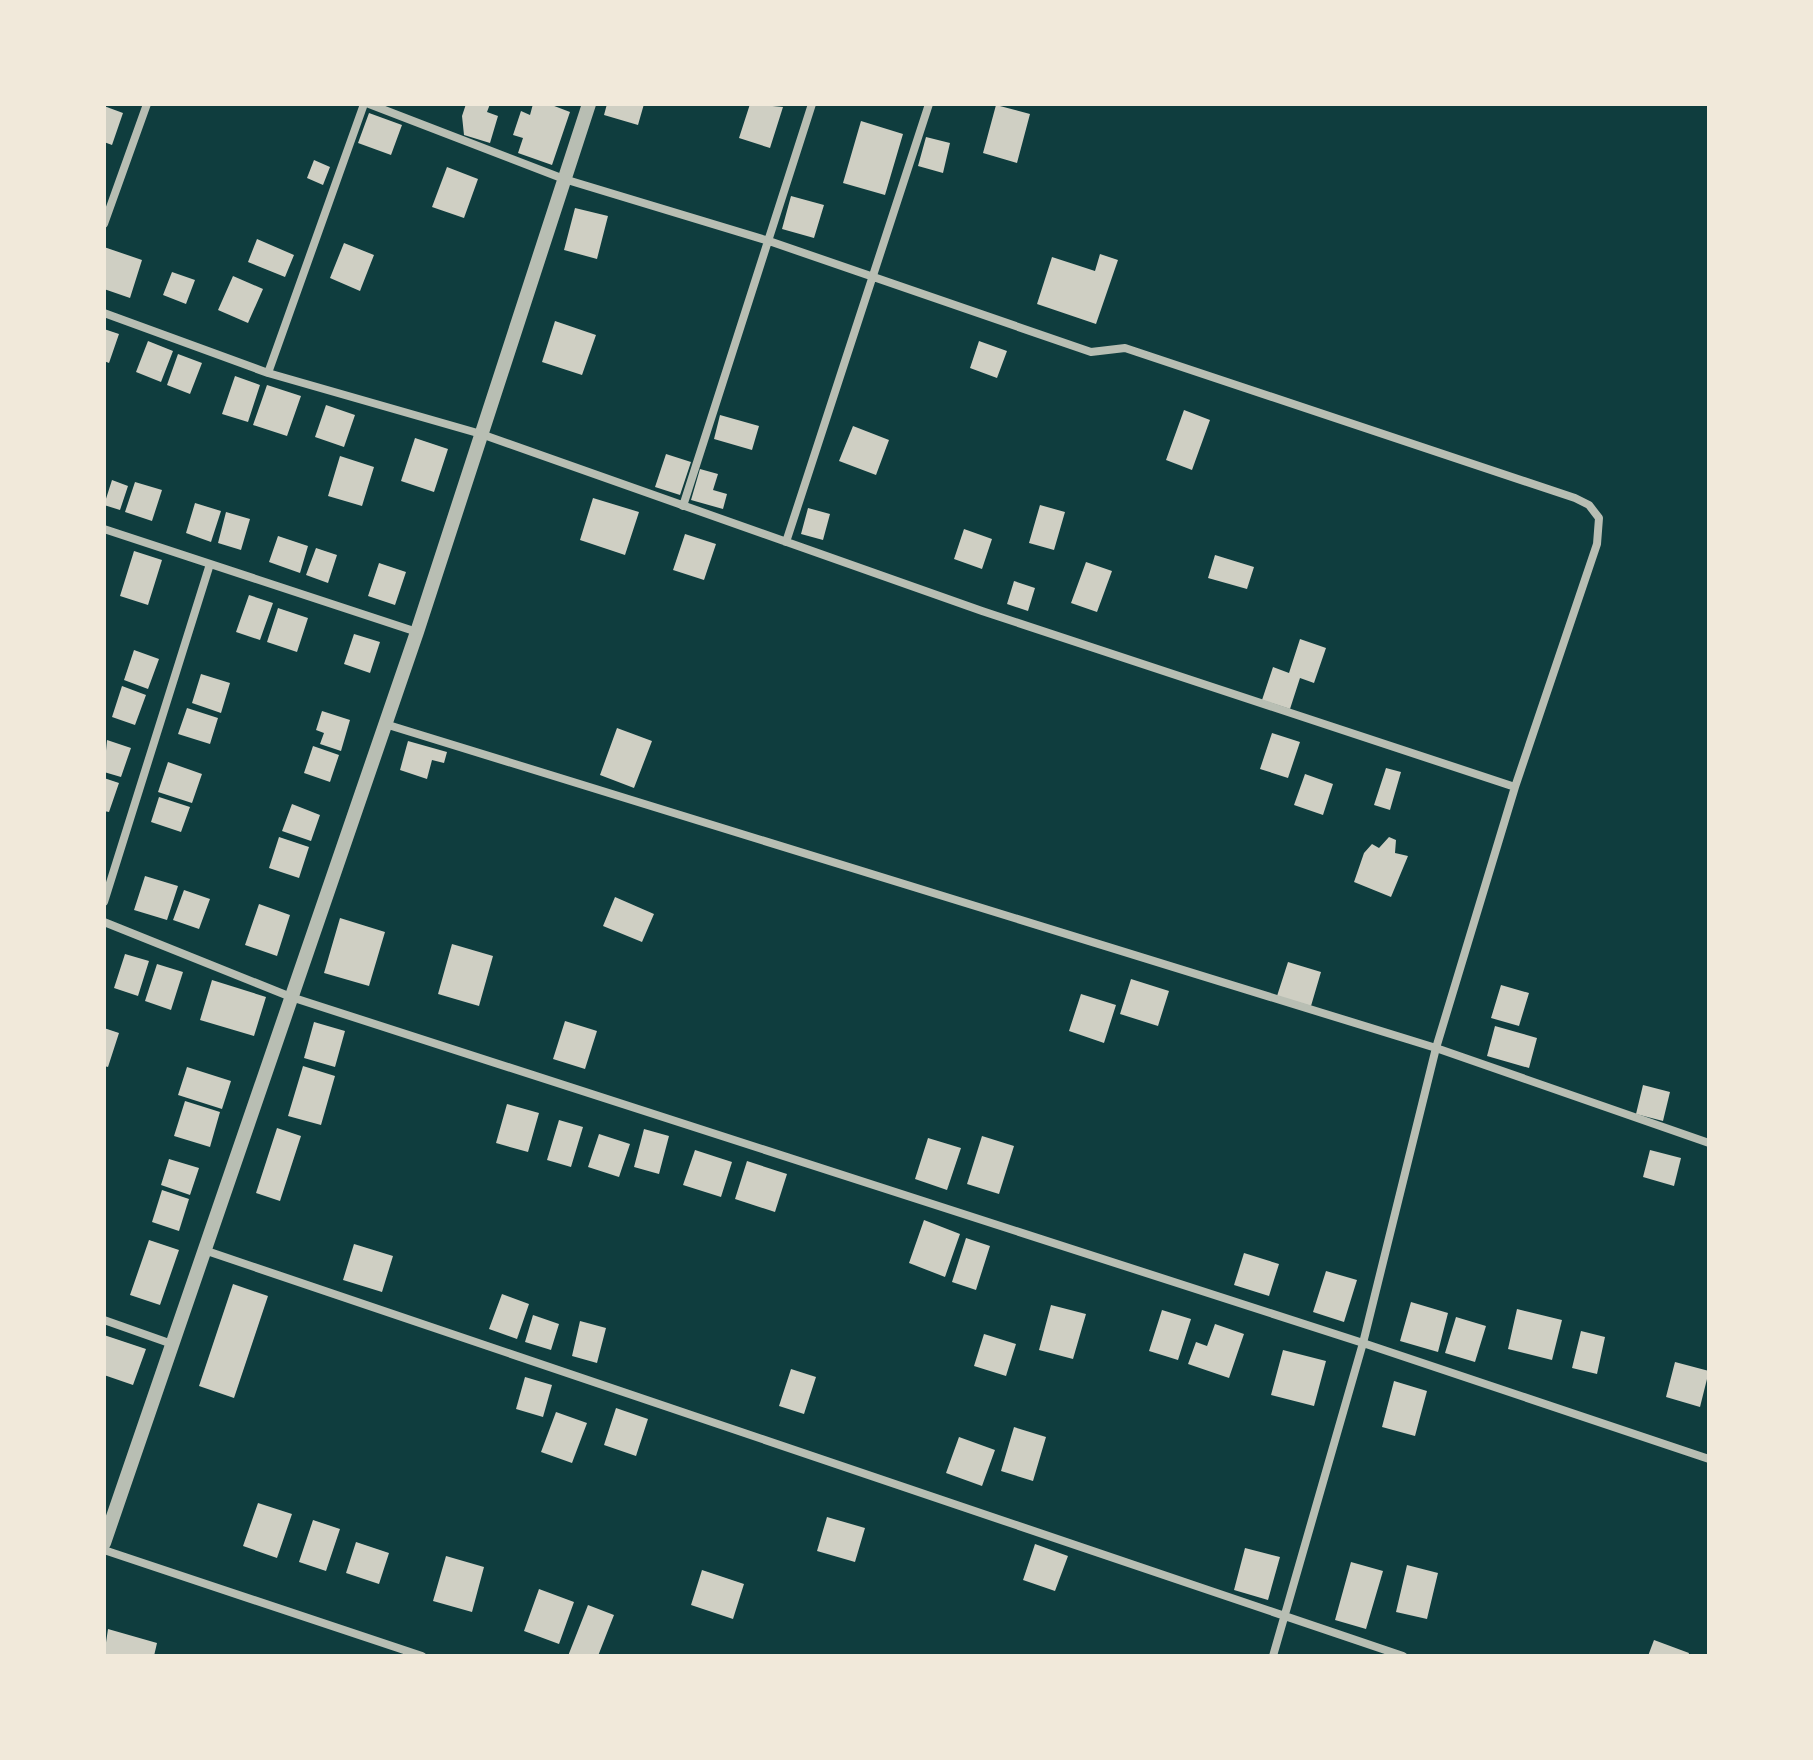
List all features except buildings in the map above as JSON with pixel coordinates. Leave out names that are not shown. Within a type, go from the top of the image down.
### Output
[{"type":"street","points":[[104,224],[147,104]]},
{"type":"street","points":[[268,373],[366,104],[564,179],[769,241],[1091,352],[1125,348],[1589,505],[1599,518],[1597,544],[1515,787],[1436,1048],[1363,1343],[1273,1656]]},
{"type":"street","points":[[104,1543],[417,632],[589,104]]},
{"type":"street","points":[[683,506],[812,104]]},
{"type":"street","points":[[786,542],[929,104]]},
{"type":"street","points":[[104,313],[268,373],[481,434],[982,611],[1515,787]]},
{"type":"street","points":[[104,529],[417,632]]},
{"type":"street","points":[[104,902],[210,564]]},
{"type":"street","points":[[385,724],[1436,1048],[1709,1143]]},
{"type":"street","points":[[104,922],[291,997],[1363,1343],[1709,1459]]},
{"type":"street","points":[[203,1250],[1403,1656]]},
{"type":"street","points":[[104,1320],[172,1344]]},
{"type":"street","points":[[104,1550],[422,1656]]}]
